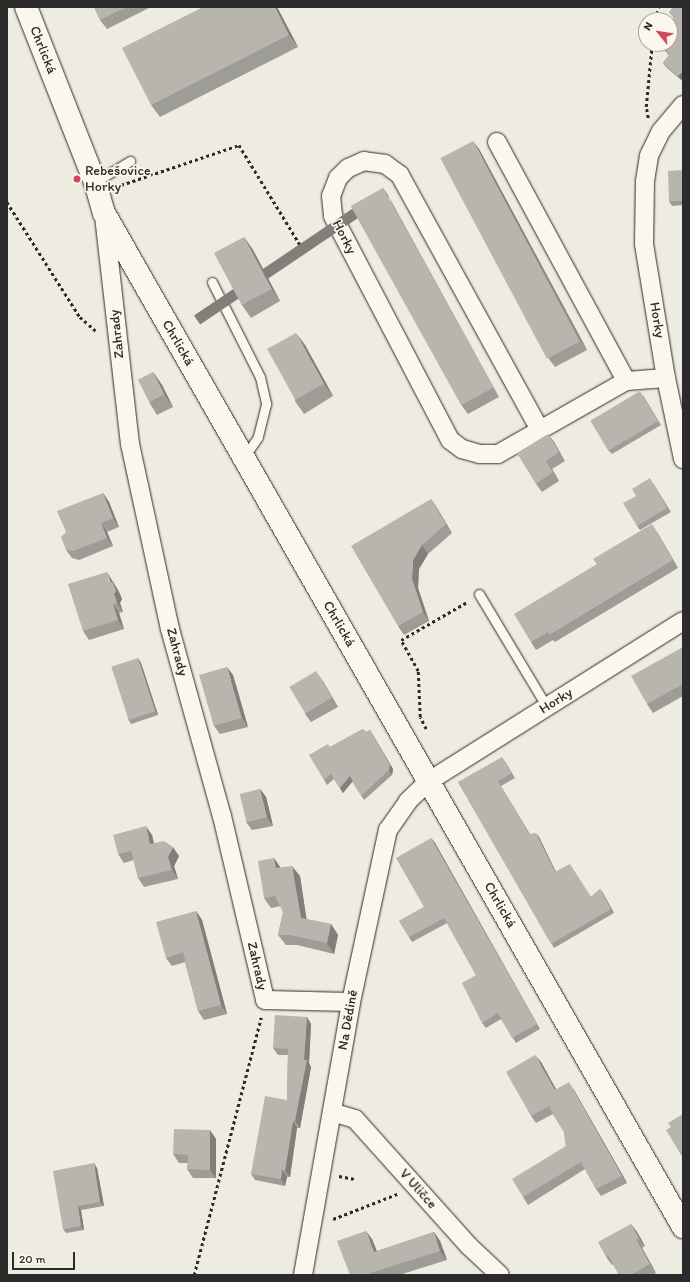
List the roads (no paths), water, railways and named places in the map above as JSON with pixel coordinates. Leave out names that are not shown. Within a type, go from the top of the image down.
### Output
[{"type":"street","name":"Chrlická","points":[[26,7],[96,182],[104,213],[683,1227]]},
{"type":"street","name":"Horky","points":[[683,105],[661,131],[649,156],[645,181],[644,244],[666,378],[679,413],[683,459]]},
{"type":"street","points":[[497,142],[626,381]]},
{"type":"street","name":"Horky","points":[[540,430],[400,175],[385,164],[364,162],[348,168],[338,178],[331,196],[333,216],[450,440],[462,449],[479,454],[498,454],[626,381],[666,378]]},
{"type":"street","name":"Zahrady","points":[[104,213],[130,444],[170,629],[222,816],[265,1000],[351,1002]]},
{"type":"street","name":"Horky","points":[[429,781],[683,621]]},
{"type":"street","name":"Na Dědině","points":[[303,1275],[351,1002],[388,830],[408,801],[429,781]]},
{"type":"street","name":"V Uličce","points":[[332,1112],[355,1119],[469,1246],[500,1275]]},
{"type":"lane","points":[[96,182],[130,161]]},
{"type":"lane","points":[[212,282],[260,377],[266,404],[258,437],[244,457]]},
{"type":"lane","points":[[479,594],[547,707]]},
{"type":"place","name":"Rebešovice, Horky","points":[[77,179]]}]
